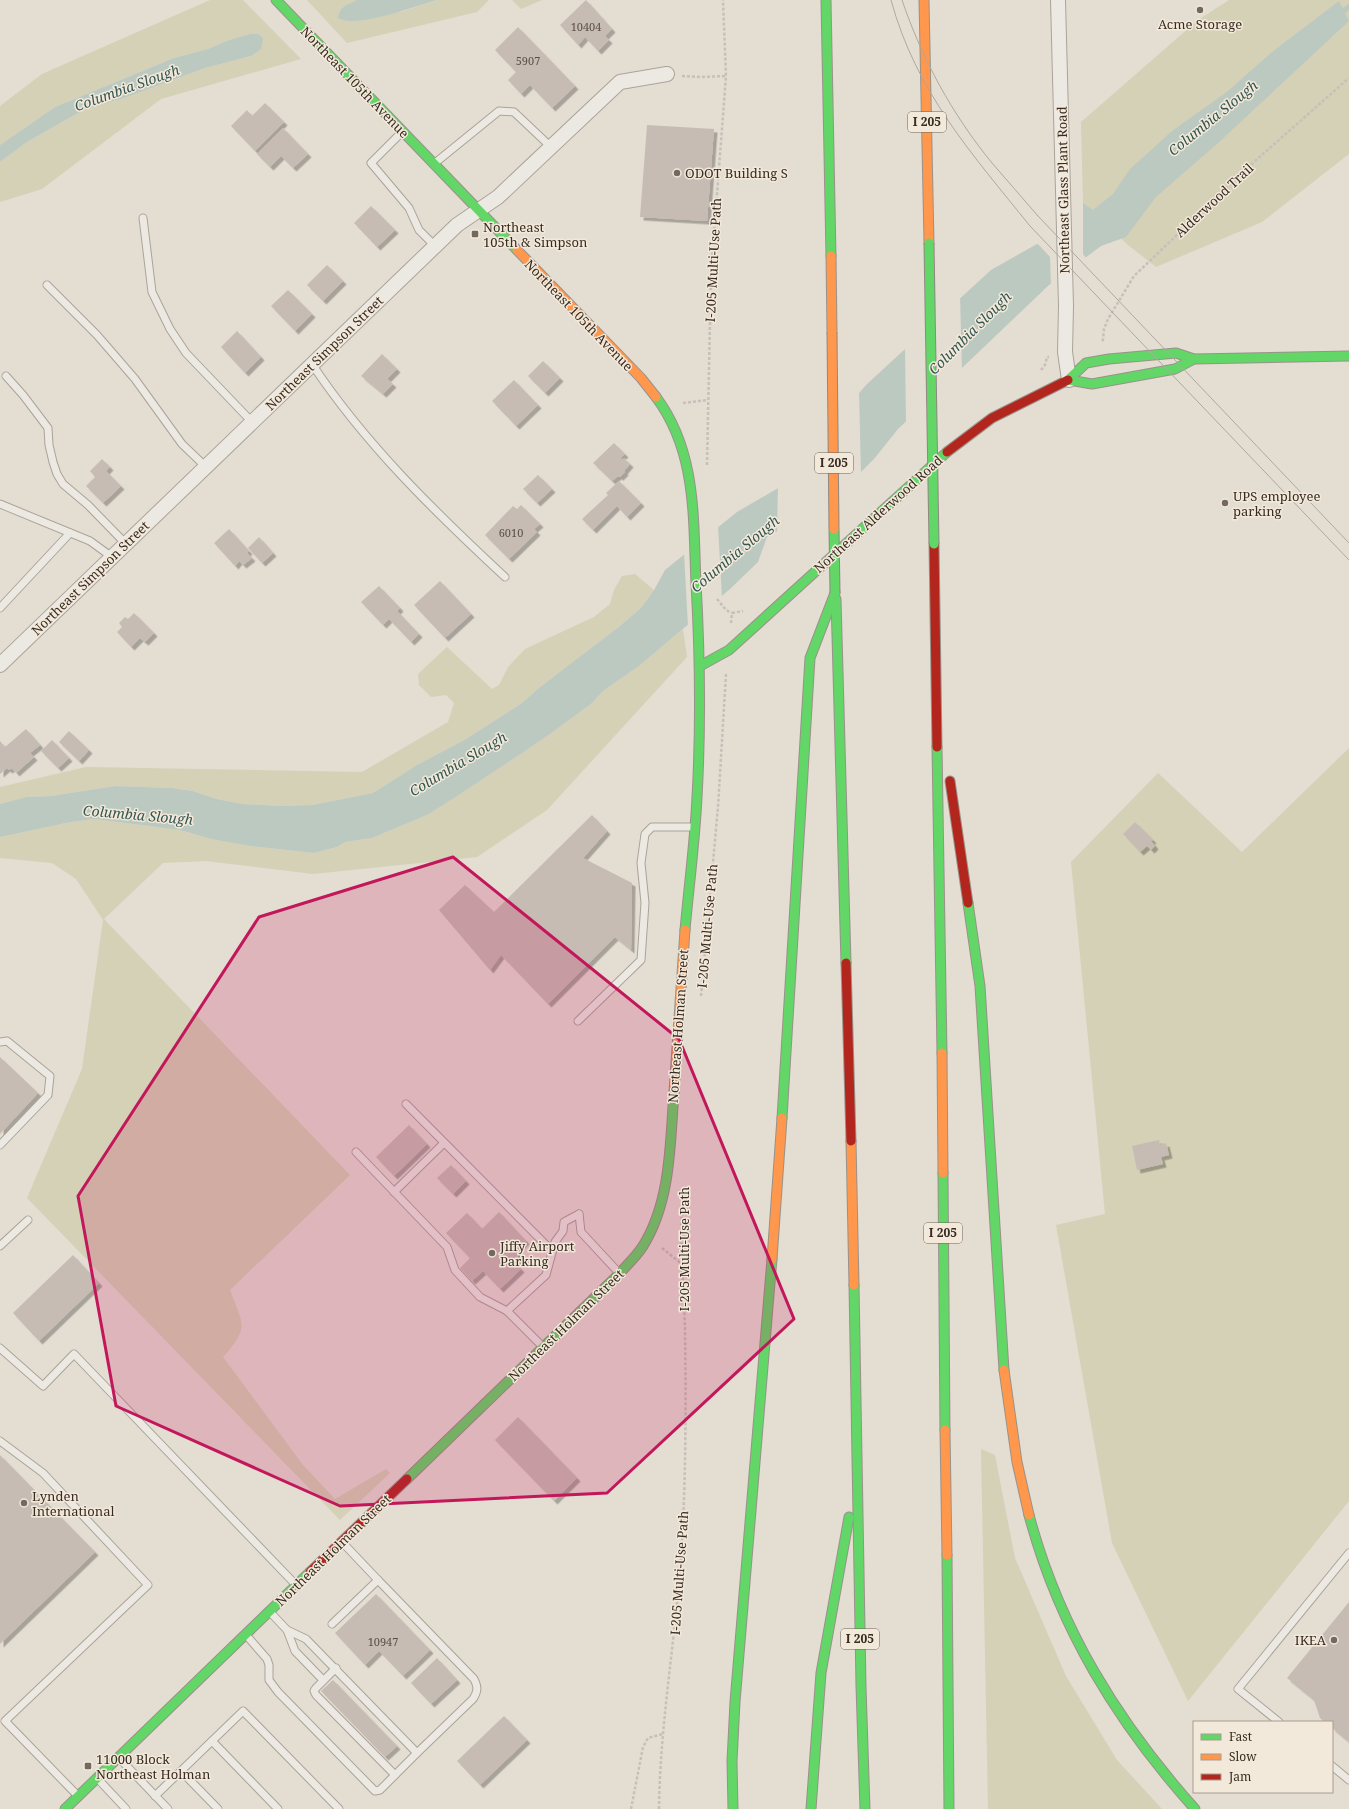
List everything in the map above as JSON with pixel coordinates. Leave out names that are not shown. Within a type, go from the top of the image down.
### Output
[{"type":"main road","name":"Northeast 105th Avenue","points":[[276,0],[616,352],[656,397],[677,432],[683,451],[691,494],[700,666]]},
{"type":"main road","name":"I 205","points":[[826,0],[835,593],[838,632],[865,1809]]},
{"type":"main road","name":"I 205","points":[[924,0],[938,691],[949,1809]]},
{"type":"main road","name":"Northeast Alderwood Road","points":[[700,666],[729,650],[906,488],[977,428],[1016,405],[1069,380],[1086,363],[1176,352],[1194,359],[1349,356]]},
{"type":"main road","name":"Northeast Alderwood Road","points":[[1069,380],[1092,384],[1175,369],[1194,359]]},
{"type":"main road","points":[[733,1809],[732,1761],[735,1702],[779,1173],[810,658],[835,593]]},
{"type":"main road","name":"Northeast Holman Street","points":[[65,1809],[620,1273],[635,1257],[648,1238],[662,1202],[667,1176],[684,942],[698,779],[700,666]]},
{"type":"main road","points":[[938,691],[946,753]]},
{"type":"main road","points":[[949,769],[980,986],[1002,1356],[1010,1416],[1024,1497],[1039,1549],[1053,1589],[1067,1622],[1087,1660],[1128,1727],[1146,1753],[1195,1809]]},
{"type":"main road","points":[[810,1809],[815,1770],[821,1673],[858,1469]]},
{"type":"street","name":"Northeast Glass Plant Road","points":[[1058,0],[1066,306],[1065,352],[1069,380]]},
{"type":"street","name":"Northeast Simpson Street","points":[[0,665],[457,225],[498,197],[620,82],[667,74]]},
{"type":"lane","points":[[434,164],[499,111],[514,112],[551,147]]},
{"type":"lane","points":[[402,131],[371,163],[409,208],[419,230],[435,246]]},
{"type":"lane","points":[[143,218],[152,292],[170,329],[186,353],[252,422]]},
{"type":"lane","points":[[47,285],[97,335],[135,379],[182,444],[206,467]]},
{"type":"lane","points":[[312,364],[335,399],[407,481],[505,577]]},
{"type":"lane","points":[[6,376],[23,395],[48,428],[49,445],[53,462],[57,474],[63,484],[88,505],[126,544]]},
{"type":"lane","points":[[0,504],[90,541],[112,557]]},
{"type":"lane","points":[[0,608],[70,533]]},
{"type":"lane","points":[[578,1021],[641,960],[645,903],[641,863],[645,834],[652,827],[694,827]]},
{"type":"lane","points":[[0,1042],[7,1041],[50,1076],[48,1095],[0,1145]]},
{"type":"lane","points":[[406,1104],[552,1252]]},
{"type":"lane","points":[[394,1192],[444,1142]]},
{"type":"lane","points":[[356,1152],[447,1247],[455,1270],[480,1297],[507,1311],[543,1348]]},
{"type":"lane","points":[[507,1311],[546,1275],[555,1242],[563,1231],[564,1222],[579,1214],[581,1232],[620,1273]]},
{"type":"lane","points":[[0,1246],[28,1220]]},
{"type":"lane","points":[[0,1348],[43,1386],[74,1354],[296,1585]]},
{"type":"lane","points":[[0,1441],[43,1473],[148,1585],[5,1721],[78,1796]]},
{"type":"lane","points":[[246,1634],[267,1659],[269,1665],[269,1680],[273,1687],[372,1788],[376,1791],[380,1790],[417,1752],[473,1699],[477,1692],[477,1685],[474,1679],[342,1542]]},
{"type":"lane","points":[[1278,1721],[1238,1689],[1349,1553]]},
{"type":"lane","points":[[332,1624],[378,1580]]},
{"type":"lane","points":[[269,1611],[287,1630],[306,1639],[417,1752]]},
{"type":"lane","points":[[287,1630],[295,1650],[323,1680]]},
{"type":"lane","points":[[336,1668],[323,1680],[314,1692],[395,1775]]},
{"type":"lane","points":[[156,1796],[243,1711],[339,1809]]},
{"type":"lane","points":[[212,1741],[278,1809]]},
{"type":"lane","points":[[118,1757],[168,1809]]},
{"type":"lane","points":[[1333,1767],[1349,1780]]},
{"type":"lane","points":[[181,1771],[218,1809]]},
{"type":"lane","points":[[97,1778],[126,1809]]},
{"type":"path","name":"I-205 Multi-Use Path","points":[[707,468],[711,273],[726,76],[723,0]]},
{"type":"path","points":[[667,74],[701,77],[726,76]]},
{"type":"path","name":"Alderwood Trail","points":[[1103,340],[1104,329],[1108,319],[1134,276],[1246,169],[1349,78]]},
{"type":"path","points":[[718,602],[726,610],[732,613]]},
{"type":"path","name":"I-205 Multi-Use Path","points":[[700,1004],[718,808],[725,690]]},
{"type":"path","name":"I-205 Multi-Use Path","points":[[659,1809],[659,1776],[675,1634],[682,1542],[686,1395],[682,1208],[684,1193]]},
{"type":"path","points":[[648,1238],[672,1255],[683,1266]]},
{"type":"path","points":[[631,1809],[643,1748],[648,1738],[663,1734]]},
{"type":"highlighted area","points":[[453,857],[679,1039],[794,1319],[607,1493],[340,1506],[116,1406],[78,1196],[259,917]]},
{"type":"shaded area","points":[[210,0],[243,0],[301,59],[161,99],[42,189],[0,202],[0,162],[27,142],[85,109],[127,97],[205,68],[251,56],[250,34],[229,40],[208,49],[174,58],[55,107],[0,145],[0,106],[42,74]]},
{"type":"shaded area","points":[[307,0],[357,0],[345,6],[389,14],[404,11],[437,0],[489,0],[477,12],[347,43]]},
{"type":"shaded area","points":[[512,0],[542,0],[521,9]]},
{"type":"shaded area","points":[[1229,0],[1349,0],[1349,154],[1262,222],[1156,267],[1128,245],[1083,203],[1081,122],[1198,20]]},
{"type":"shaded area","points":[[635,574],[654,590],[641,608],[620,626],[540,687],[522,703],[466,739],[417,765],[373,793],[312,805],[282,806],[242,804],[217,799],[193,791],[172,788],[115,786],[51,796],[26,797],[0,804],[0,787],[86,767],[362,772],[448,722],[454,703],[446,695],[431,697],[419,685],[418,674],[447,647],[492,689],[499,685],[508,667],[525,649],[594,617],[610,604],[614,590],[622,576]]},
{"type":"shaded area","points":[[683,629],[687,657],[547,810],[477,857],[313,874],[206,861],[163,863],[104,919],[350,1175],[230,1290],[242,1325],[241,1332],[237,1339],[223,1357],[303,1465],[335,1499],[386,1469],[390,1473],[340,1520],[27,1198],[82,1069],[103,920],[76,879],[52,863],[0,858],[0,837],[71,822],[94,819],[180,830],[211,839],[250,846],[314,853],[337,847],[345,842],[372,838],[427,815],[543,739],[591,704],[603,691],[639,666]]},
{"type":"shaded area","points":[[1349,748],[1349,1501],[1188,1701],[1112,1543],[1056,1225],[1105,1214],[1071,862],[1158,773],[1242,852]]},
{"type":"shaded area","points":[[981,1449],[995,1455],[1015,1558],[1066,1676],[1117,1760],[1162,1809],[988,1809]]},
{"type":"water","points":[[357,0],[437,0],[372,19],[347,21],[338,18],[342,8]]},
{"type":"water","points":[[1339,1],[1349,21],[1218,143],[1156,197],[1126,237],[1101,246],[1049,285],[898,429],[874,459],[834,499],[767,537],[758,562],[730,589],[639,666],[603,691],[591,704],[543,739],[427,815],[372,838],[345,842],[337,847],[314,853],[250,846],[211,839],[180,830],[94,819],[71,822],[0,837],[0,804],[26,797],[51,796],[115,786],[172,788],[193,791],[217,799],[242,804],[282,806],[312,805],[373,793],[417,765],[466,739],[522,703],[540,687],[620,626],[641,608],[654,590],[665,570],[737,512],[780,487],[866,385],[991,270],[1037,244],[1083,203],[1093,210],[1113,194],[1130,169],[1172,131],[1228,91],[1272,52]]},
{"type":"water","points":[[250,34],[258,34],[263,38],[261,49],[251,56],[205,68],[127,97],[85,109],[27,142],[0,162],[0,145],[55,107],[174,58],[208,49],[229,40]]},
{"type":"pier","points":[[1083,201],[1083,254],[1087,259],[1051,286],[1050,257],[1036,242]]},
{"type":"pier","points":[[960,296],[962,371],[906,423],[905,347]]},
{"type":"pier","points":[[859,391],[861,475],[835,501],[777,533],[778,486]]},
{"type":"pier","points":[[718,525],[722,599],[688,627],[684,553]]},
{"type":"building","points":[[586,0],[612,29],[605,36],[609,40],[598,51],[585,37],[578,45],[560,25]]},
{"type":"building","points":[[518,27],[575,86],[552,108],[530,85],[521,94],[508,80],[516,72],[495,50]]},
{"type":"building","points":[[265,103],[284,122],[255,151],[231,126],[247,110],[252,116]]},
{"type":"building","name":"ODOT Building S","points":[[647,125],[714,129],[707,221],[640,217]]},
{"type":"building","points":[[283,128],[308,154],[293,168],[281,156],[270,167],[257,154]]},
{"type":"building","points":[[371,206],[395,230],[377,247],[354,223]]},
{"type":"building","points":[[327,265],[343,281],[323,301],[307,285]]},
{"type":"building","points":[[288,290],[312,314],[295,331],[271,306]]},
{"type":"building","points":[[237,331],[261,357],[245,373],[221,347]]},
{"type":"building","points":[[382,354],[397,369],[387,379],[393,384],[383,394],[361,376]]},
{"type":"building","points":[[543,361],[560,378],[545,393],[528,376]]},
{"type":"building","points":[[514,380],[538,405],[516,426],[492,401]]},
{"type":"building","points":[[614,443],[625,454],[620,458],[623,460],[624,458],[630,464],[620,477],[618,476],[612,481],[593,463]]},
{"type":"building","points":[[102,459],[110,467],[106,471],[121,486],[103,503],[86,486],[95,477],[90,471]]},
{"type":"building","points":[[538,475],[552,489],[537,503],[523,489]]},
{"type":"building","points":[[619,481],[641,503],[627,517],[617,506],[593,530],[582,519],[608,495],[606,493]]},
{"type":"building","points":[[521,505],[540,524],[534,529],[537,532],[509,559],[485,535],[513,506],[517,509]]},
{"type":"building","points":[[229,529],[249,551],[247,553],[252,558],[243,565],[239,561],[235,566],[214,543]]},
{"type":"building","points":[[259,537],[273,553],[262,563],[248,548]]},
{"type":"building","points":[[440,581],[471,614],[445,638],[414,605]]},
{"type":"building","points":[[379,586],[400,608],[397,611],[419,634],[411,642],[389,619],[383,625],[361,602]]},
{"type":"building","points":[[134,613],[154,633],[145,642],[140,638],[131,647],[117,632],[122,627],[119,623],[125,617],[128,619]]},
{"type":"building","points":[[26,729],[40,745],[30,753],[34,757],[16,773],[12,768],[9,770],[7,768],[0,774],[0,741],[5,747]]},
{"type":"building","points":[[69,731],[89,750],[79,761],[59,742]]},
{"type":"building","points":[[52,740],[69,758],[58,768],[41,751]]},
{"type":"building","points":[[592,815],[607,831],[583,858],[632,883],[631,950],[615,937],[548,1004],[501,955],[490,970],[439,910],[465,885],[494,912]]},
{"type":"building","points":[[1135,822],[1153,840],[1151,841],[1155,846],[1151,850],[1147,846],[1140,852],[1123,834]]},
{"type":"building","points":[[0,1057],[38,1093],[0,1134]]},
{"type":"building","points":[[409,1125],[427,1144],[394,1176],[376,1157]]},
{"type":"building","points":[[1159,1140],[1160,1145],[1166,1143],[1169,1155],[1161,1157],[1163,1164],[1137,1170],[1132,1146]]},
{"type":"building","points":[[451,1165],[466,1181],[453,1194],[437,1178]]},
{"type":"building","name":"Jiffy Airport Parking","points":[[499,1212],[526,1241],[518,1248],[517,1265],[521,1269],[500,1289],[483,1271],[472,1281],[460,1268],[470,1258],[446,1233],[467,1213],[482,1229]]},
{"type":"building","points":[[73,1255],[99,1283],[39,1341],[13,1313]]},
{"type":"building","points":[[518,1417],[577,1478],[554,1501],[495,1440]]},
{"type":"building","name":"Lynden International","points":[[0,1455],[95,1552],[0,1644]]},
{"type":"building","points":[[376,1594],[430,1650],[403,1676],[379,1651],[365,1665],[335,1633]]},
{"type":"building","name":"IKEA","points":[[1349,1602],[1349,1742],[1333,1729],[1333,1721],[1323,1721],[1320,1718],[1314,1700],[1287,1678]]},
{"type":"building","points":[[437,1658],[457,1680],[431,1704],[411,1683]]},
{"type":"building","points":[[333,1680],[397,1746],[385,1757],[321,1691]]},
{"type":"building","points":[[504,1716],[527,1740],[480,1785],[457,1761]]},
{"type":"waterway","name":"Columbia Slough","points":[[1338,15],[1349,7]]},
{"type":"tram line","points":[[891,0],[902,33],[915,64],[931,93],[967,147],[1030,226],[1349,560]]},
{"type":"tram line","points":[[902,0],[929,65],[951,105],[977,144],[992,163],[1038,216],[1349,543]]},
{"type":"traffic: fast","points":[[276,0],[517,250]]},
{"type":"traffic: fast","points":[[826,0],[831,256]]},
{"type":"traffic: fast","points":[[929,243],[934,544]]},
{"type":"traffic: fast","points":[[1068,380],[1086,363],[1109,359],[1176,353],[1194,359],[1349,356]]},
{"type":"traffic: fast","points":[[1069,380],[1092,384],[1175,369],[1194,359]]},
{"type":"traffic: fast","points":[[656,397],[669,418],[679,440],[686,463],[693,510],[699,663],[699,744],[695,830],[685,930]]},
{"type":"traffic: fast","points":[[700,666],[729,650],[947,452]]},
{"type":"traffic: fast","points":[[834,529],[835,593]]},
{"type":"traffic: fast","points":[[782,1118],[810,658],[835,593]]},
{"type":"traffic: fast","points":[[836,599],[846,963]]},
{"type":"traffic: fast","points":[[937,747],[942,1053]]},
{"type":"traffic: fast","points":[[968,903],[980,986],[1004,1370]]},
{"type":"traffic: fast","points":[[407,1479],[617,1276],[643,1246],[652,1229],[659,1210],[668,1172],[674,1092]]},
{"type":"traffic: fast","points":[[943,1173],[945,1430]]},
{"type":"traffic: fast","points":[[733,1809],[732,1761],[735,1702],[772,1259]]},
{"type":"traffic: fast","points":[[854,1285],[861,1686],[865,1809]]},
{"type":"traffic: fast","points":[[1029,1515],[1042,1557],[1057,1597],[1074,1635],[1094,1672],[1141,1743],[1195,1809]]},
{"type":"traffic: fast","points":[[811,1809],[821,1673],[849,1517]]},
{"type":"traffic: fast","points":[[947,1555],[949,1809]]},
{"type":"traffic: fast","points":[[65,1809],[310,1572]]},
{"type":"traffic: slow","points":[[924,0],[929,243]]},
{"type":"traffic: slow","points":[[517,250],[641,378],[656,397]]},
{"type":"traffic: slow","points":[[831,256],[832,332]]},
{"type":"traffic: slow","points":[[832,332],[834,529]]},
{"type":"traffic: slow","points":[[674,1092],[685,930]]},
{"type":"traffic: slow","points":[[942,1053],[943,1173]]},
{"type":"traffic: slow","points":[[772,1259],[782,1118]]},
{"type":"traffic: slow","points":[[851,1141],[854,1285]]},
{"type":"traffic: slow","points":[[1004,1370],[1017,1462],[1029,1515]]},
{"type":"traffic: slow","points":[[945,1430],[947,1555]]},
{"type":"traffic: jam","points":[[947,452],[992,418],[1068,380]]},
{"type":"traffic: jam","points":[[934,544],[937,747]]},
{"type":"traffic: jam","points":[[950,781],[968,903]]},
{"type":"traffic: jam","points":[[846,963],[851,1141]]},
{"type":"traffic: jam","points":[[310,1572],[407,1479]]},
{"type":"place","name":"Acme Storage","points":[[1200,10]]},
{"type":"place","name":"ODOT Building S","points":[[677,173]]},
{"type":"place","name":"Northeast 105th & Simpson","points":[[475,234]]},
{"type":"place","name":"UPS employee parking","points":[[1225,503]]},
{"type":"place","name":"Jiffy Airport Parking","points":[[492,1253]]},
{"type":"place","name":"Lynden International","points":[[24,1503]]},
{"type":"place","name":"IKEA","points":[[1334,1640]]},
{"type":"place","name":"11000 Block Northeast Holman","points":[[88,1766]]}]
